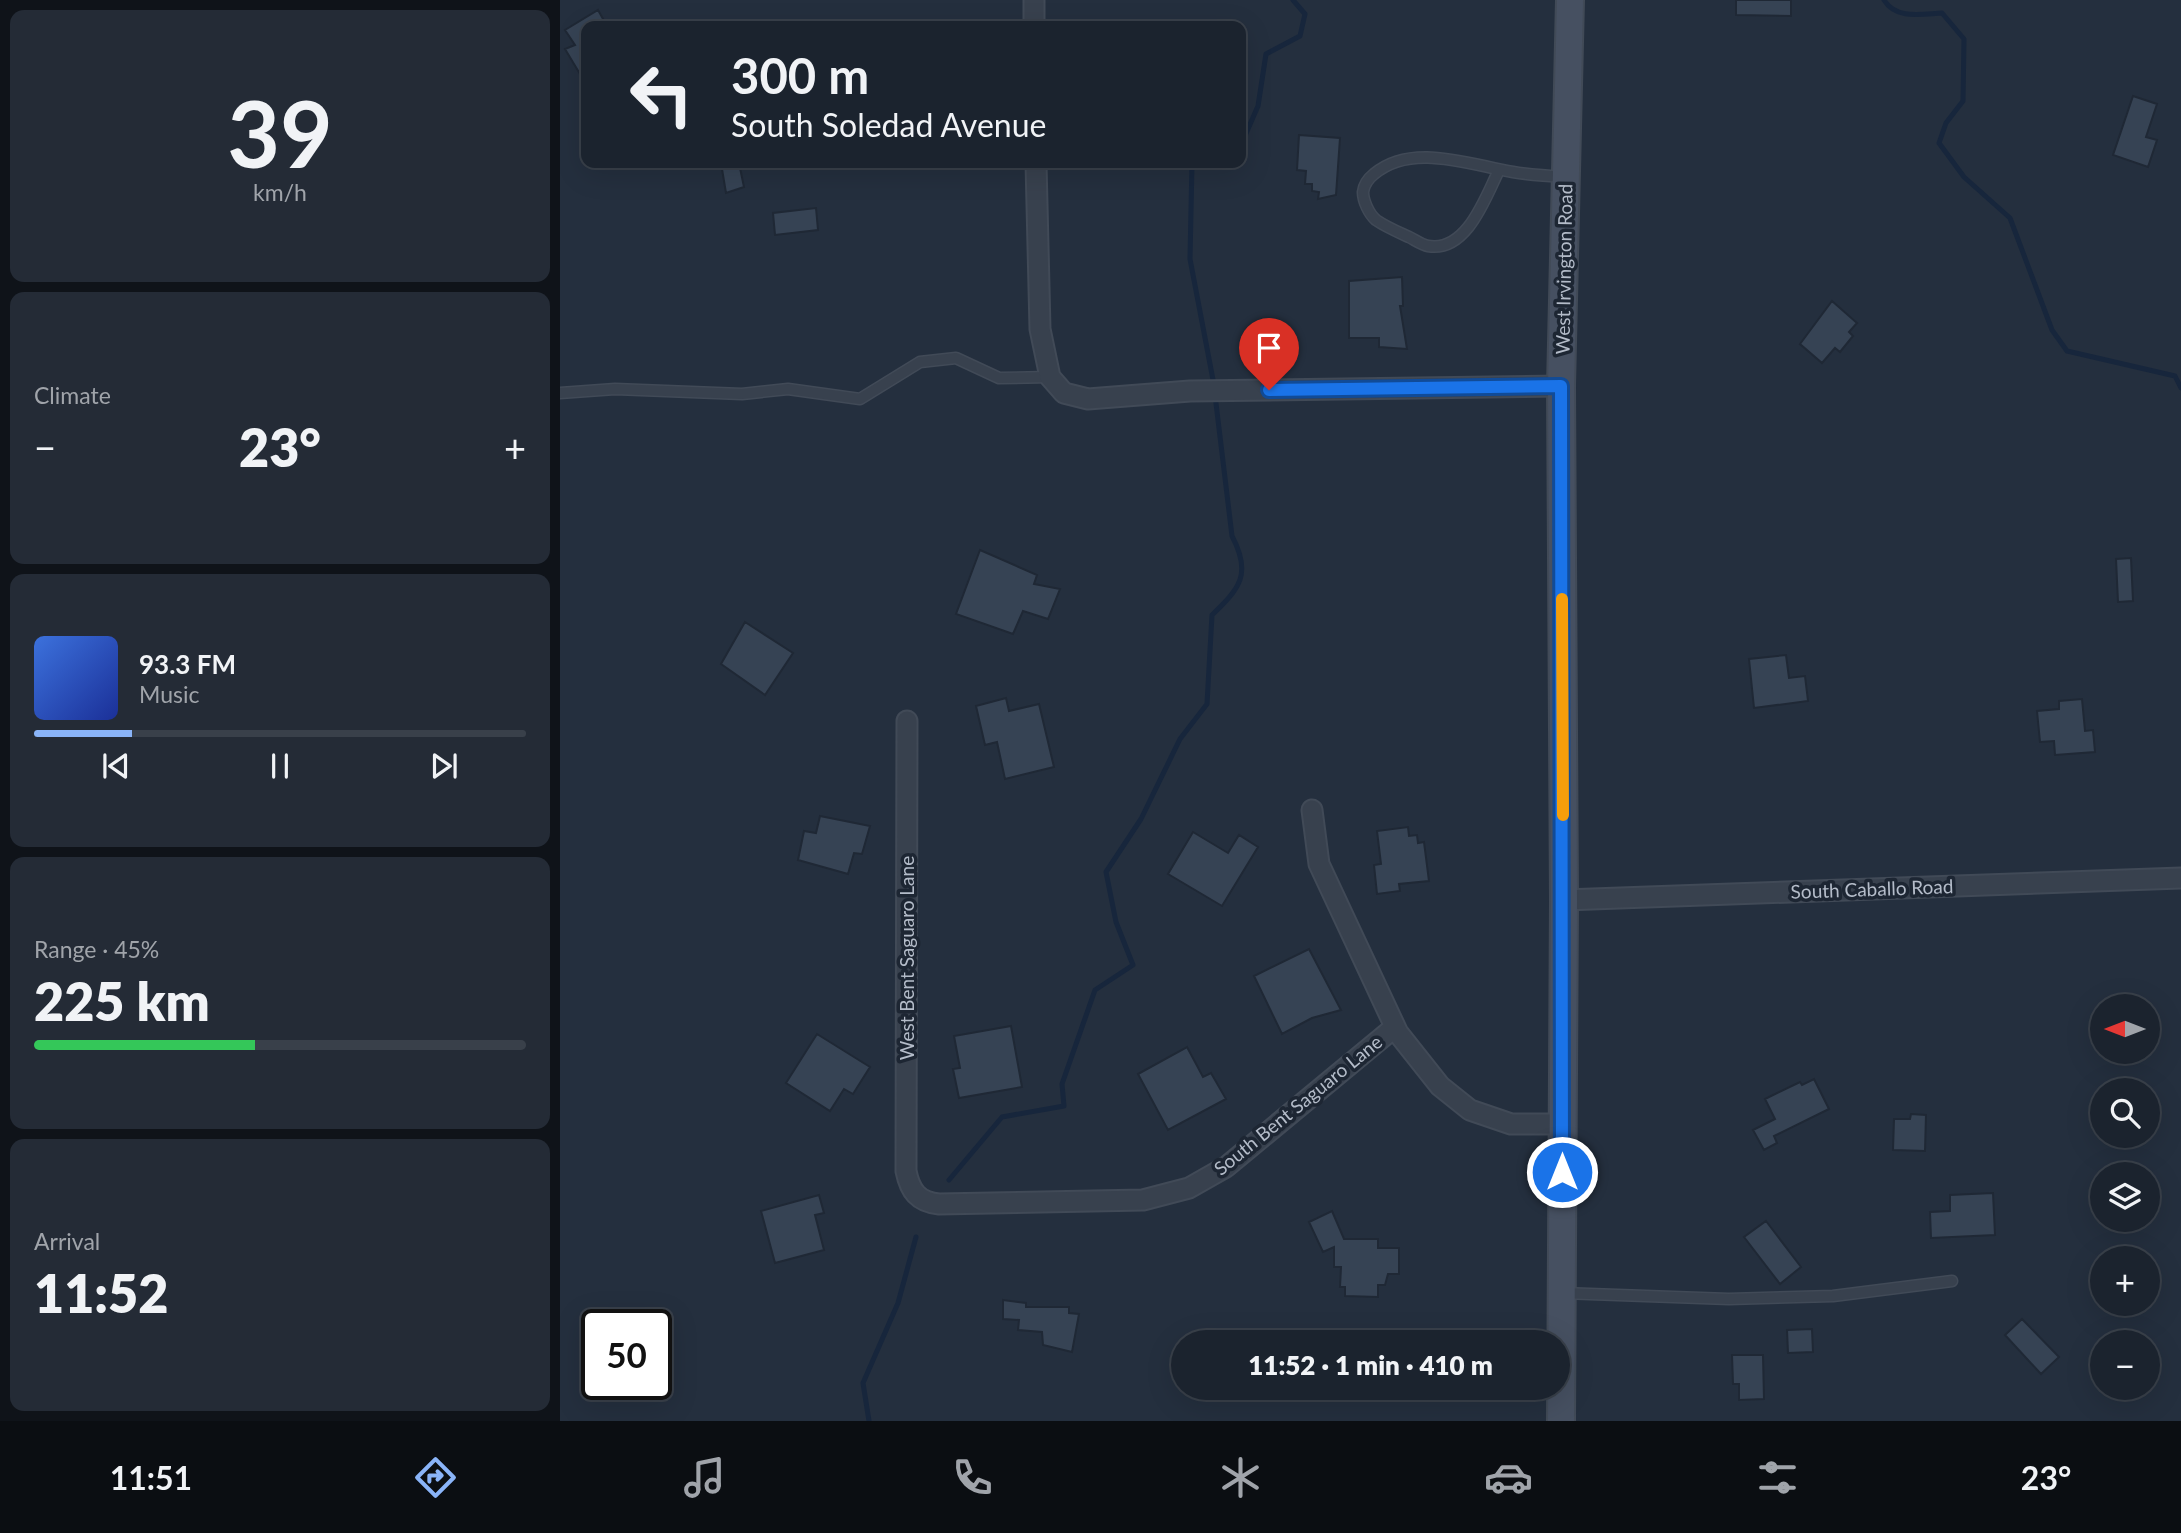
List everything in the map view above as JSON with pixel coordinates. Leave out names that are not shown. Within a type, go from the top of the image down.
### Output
[{"type":"main road","name":"West Irvington Road","points":[[1561,1421],[1564,900],[1561,386],[1570,0]]},
{"type":"street","points":[[1034,0],[1034,21]]},
{"type":"street","points":[[1036,168],[1040,329],[1050,377],[1064,393],[1088,399],[1190,391],[1561,386]]},
{"type":"street","name":"West Bent Saguaro Lane","points":[[907,721],[906,1171],[914,1193]]},
{"type":"street","points":[[1312,810],[1319,864],[1395,1027],[1440,1086],[1470,1110],[1511,1124],[1563,1124]]},
{"type":"street","name":"South Caballo Road","points":[[1564,900],[2181,878]]},
{"type":"street","name":"South Bent Saguaro Lane","points":[[914,1193],[929,1203],[939,1204],[1026,1203],[1143,1200],[1189,1188],[1226,1167],[1395,1027]]},
{"type":"lane","points":[[1499,170],[1464,232],[1441,246],[1428,246],[1382,224],[1371,216],[1363,192],[1368,179],[1395,162],[1438,158],[1499,170],[1566,177]]},
{"type":"lane","points":[[560,393],[615,388],[742,394],[788,388],[860,399],[920,362],[956,358],[999,378],[1050,377]]},
{"type":"lane","points":[[1561,1293],[1729,1299],[1833,1296],[1952,1281]]},
{"type":"building","points":[[1736,0],[1791,0],[1791,16],[1736,15]]},
{"type":"building","points":[[598,10],[604,21],[581,21],[581,76],[565,49],[575,45],[565,30]]},
{"type":"building","points":[[2133,96],[2157,104],[2146,137],[2157,140],[2148,167],[2113,155]]},
{"type":"building","points":[[1299,135],[1340,138],[1336,195],[1318,199],[1319,192],[1312,191],[1312,184],[1305,184],[1306,171],[1297,170]]},
{"type":"building","points":[[722,168],[740,168],[744,187],[726,193]]},
{"type":"building","points":[[816,208],[818,230],[775,235],[773,213]]},
{"type":"building","points":[[1402,277],[1403,306],[1400,306],[1407,349],[1379,347],[1379,338],[1349,338],[1349,281]]},
{"type":"building","points":[[1832,301],[1857,323],[1849,332],[1853,336],[1840,352],[1835,348],[1822,363],[1800,344]]},
{"type":"building","points":[[980,550],[1037,575],[1034,584],[1060,589],[1048,619],[1023,611],[1013,634],[956,614]]},
{"type":"building","points":[[2131,558],[2133,601],[2118,602],[2116,559]]},
{"type":"building","points":[[745,622],[793,653],[765,695],[721,664]]},
{"type":"building","points":[[1786,655],[1789,678],[1805,676],[1808,701],[1754,708],[1749,659]]},
{"type":"building","points":[[1006,698],[1009,711],[1039,704],[1054,767],[1005,779],[997,742],[985,745],[976,706]]},
{"type":"building","points":[[2082,699],[2085,731],[2093,730],[2095,752],[2055,755],[2054,741],[2040,742],[2037,711],[2059,709],[2059,701]]},
{"type":"building","points":[[820,816],[870,826],[862,854],[854,853],[848,874],[798,860],[804,831],[816,833]]},
{"type":"building","points":[[1408,827],[1409,836],[1417,835],[1418,843],[1424,842],[1429,881],[1399,884],[1400,891],[1377,894],[1374,865],[1381,864],[1377,831]]},
{"type":"building","points":[[1193,832],[1228,853],[1239,835],[1258,847],[1222,906],[1168,874]]},
{"type":"building","points":[[1309,949],[1341,1010],[1312,1018],[1282,1034],[1254,976]]},
{"type":"building","points":[[1011,1026],[1022,1087],[959,1098],[953,1069],[960,1068],[954,1036]]},
{"type":"building","points":[[817,1034],[870,1067],[853,1094],[844,1089],[830,1111],[786,1083]]},
{"type":"building","points":[[1187,1047],[1203,1077],[1211,1073],[1226,1099],[1168,1130],[1138,1074]]},
{"type":"building","points":[[1814,1079],[1829,1109],[1774,1136],[1777,1143],[1764,1150],[1753,1130],[1775,1119],[1765,1099],[1800,1082],[1802,1085]]},
{"type":"building","points":[[1911,1114],[1926,1115],[1925,1151],[1893,1150],[1894,1119],[1910,1119]]},
{"type":"building","points":[[1993,1193],[1995,1235],[1931,1238],[1930,1212],[1950,1211],[1950,1195]]},
{"type":"building","points":[[819,1195],[824,1213],[815,1215],[824,1250],[775,1263],[761,1211]]},
{"type":"building","points":[[1332,1211],[1344,1239],[1378,1239],[1378,1248],[1399,1248],[1399,1274],[1388,1274],[1385,1285],[1378,1285],[1378,1297],[1345,1296],[1345,1287],[1340,1287],[1341,1267],[1334,1267],[1334,1247],[1323,1252],[1309,1222]]},
{"type":"building","points":[[1766,1221],[1801,1267],[1780,1284],[1744,1237]]},
{"type":"building","points":[[1003,1300],[1026,1303],[1026,1307],[1069,1307],[1069,1313],[1079,1314],[1072,1352],[1043,1345],[1042,1332],[1018,1330],[1019,1320],[1003,1319]]},
{"type":"building","points":[[2022,1319],[2059,1357],[2041,1374],[2005,1335]]},
{"type":"building","points":[[1812,1329],[1813,1352],[1788,1353],[1787,1330]]},
{"type":"building","points":[[1732,1355],[1763,1355],[1764,1399],[1739,1400],[1739,1384],[1733,1384]]},
{"type":"waterway","points":[[1246,134],[1258,106],[1266,54],[1300,36],[1305,14],[1293,0]]},
{"type":"waterway","points":[[1884,0],[1895,11],[1902,13],[1942,13],[1964,39],[1963,101],[1946,123],[1939,143],[1964,177],[2010,218],[2052,330],[2067,351],[2175,376],[2181,388]]},
{"type":"waterway","points":[[1192,168],[1190,259],[1214,385]]},
{"type":"waterway","points":[[949,1180],[1002,1117],[1064,1106],[1062,1084],[1095,990],[1133,965],[1116,922],[1106,872],[1141,819],[1180,739],[1207,704],[1212,615],[1230,597],[1242,571],[1238,549],[1232,536],[1215,395]]},
{"type":"waterway","points":[[869,1421],[863,1383],[898,1303],[916,1237]]},
{"type":"slow traffic","points":[[1562,599],[1563,815]]},
{"type":"route","points":[[1269,390],[1561,386],[1564,900],[1562,1172]]}]
